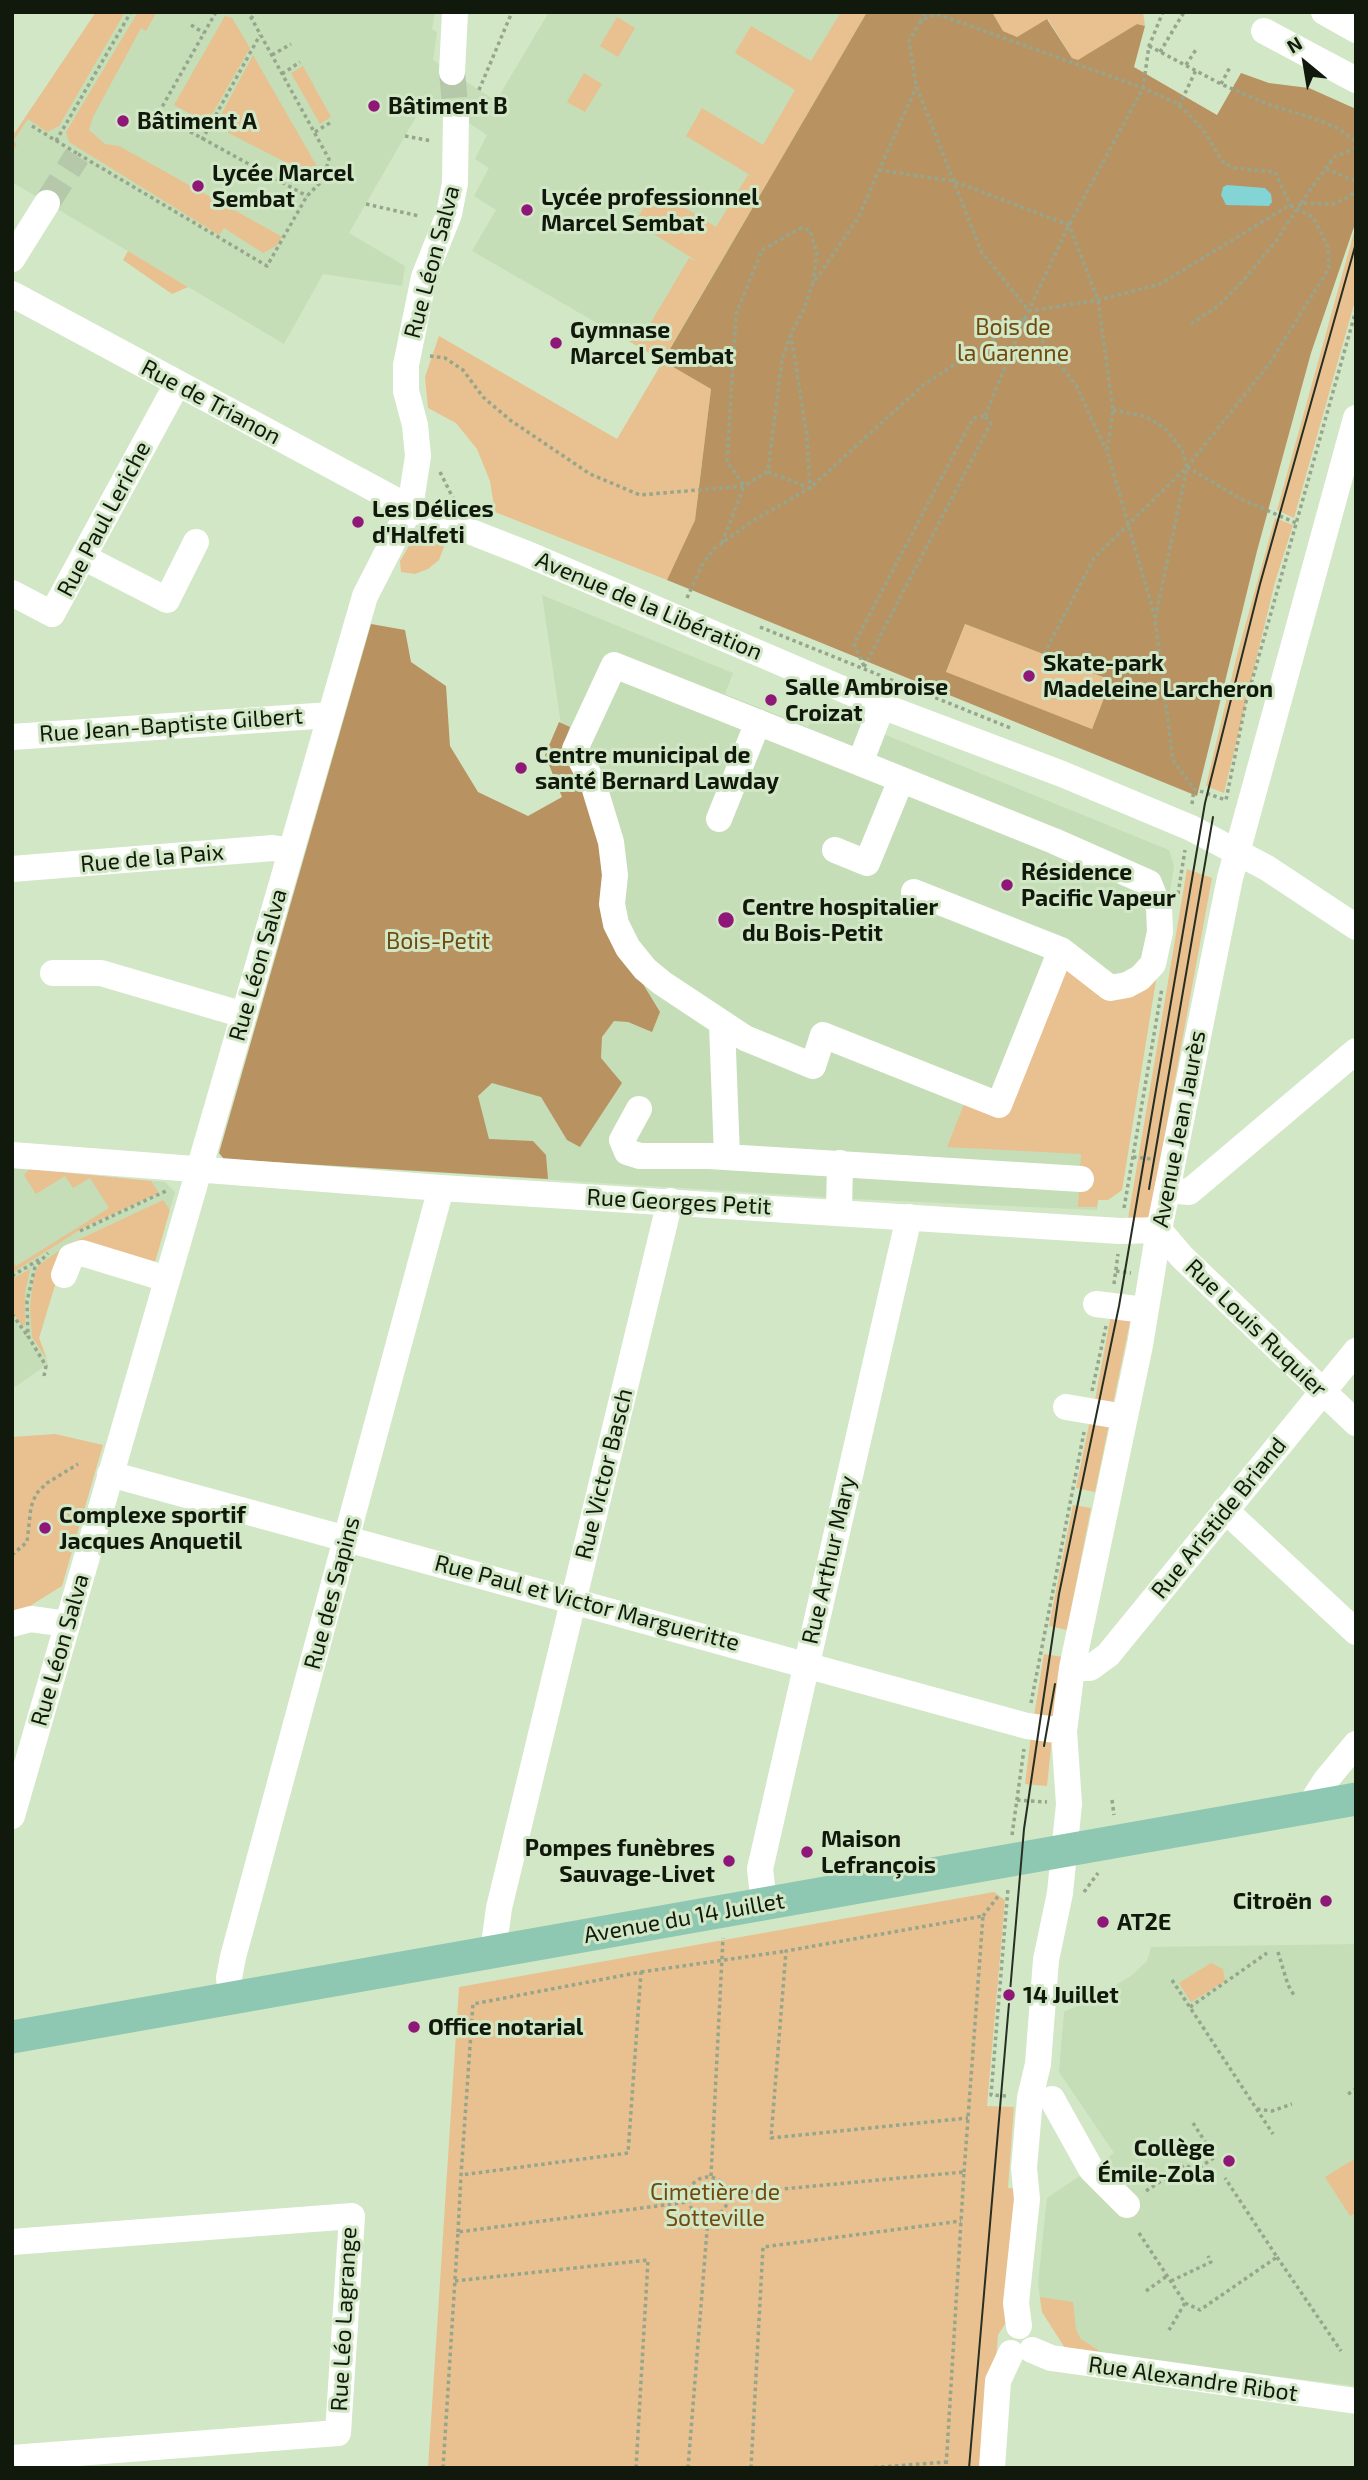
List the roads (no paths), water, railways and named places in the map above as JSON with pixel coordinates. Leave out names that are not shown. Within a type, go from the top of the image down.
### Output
[{"type":"main road","name":"Avenue du 14 Juillet","points":[[12,2037],[1356,1799]]},
{"type":"street","points":[[452,72],[455,12]]},
{"type":"street","points":[[1324,12],[1356,30]]},
{"type":"street","points":[[1264,31],[1356,80]]},
{"type":"street","name":"Rue Léon Salva","points":[[12,1816],[365,596],[410,508],[418,457],[415,425],[406,391],[406,365],[424,277],[449,214],[456,173],[456,114]]},
{"type":"street","points":[[12,259],[47,203]]},
{"type":"street","name":"Rue de Trianon","points":[[12,294],[410,508]]},
{"type":"street","name":"Rue Paul Leriche","points":[[12,593],[52,614],[177,384]]},
{"type":"street","name":"Avenue Jean Jaurès","points":[[1021,2351],[1005,2345],[1006,2334],[1018,2326],[1016,2303],[1027,2199],[1040,2168],[1046,2083],[1038,2064],[1046,1960],[1060,1893],[1069,1804],[1064,1731],[1072,1668],[1125,1417],[1159,1230],[1236,852],[1356,418]]},
{"type":"street","name":"Avenue de la Libération","points":[[410,508],[515,549],[882,706],[1062,774],[1191,828],[1351,915]]},
{"type":"street","points":[[83,557],[167,600],[196,542]]},
{"type":"street","points":[[914,892],[1061,950],[1110,988],[1128,985],[1140,978],[1153,964],[1160,932],[1157,896],[1149,883],[1054,841],[614,665],[575,749],[593,783],[611,842],[615,875],[612,904],[617,924],[628,948],[654,976],[722,1024],[745,1038],[813,1066],[823,1035],[999,1105],[1061,950]]},
{"type":"street","points":[[860,763],[882,706]]},
{"type":"street","name":"Rue Jean-Baptiste Gilbert","points":[[12,737],[330,715]]},
{"type":"street","points":[[719,819],[758,723]]},
{"type":"street","points":[[835,850],[867,863],[901,780]]},
{"type":"street","name":"Rue de la Paix","points":[[12,869],[273,848],[291,851]]},
{"type":"street","points":[[53,973],[101,973],[244,1015]]},
{"type":"street","points":[[722,1024],[727,1157]]},
{"type":"street","points":[[1167,1190],[1189,1192],[1356,1051]]},
{"type":"street","points":[[639,1109],[622,1140],[627,1152],[640,1156],[727,1157],[1081,1179]]},
{"type":"street","name":"Rue Georges Petit","points":[[12,1155],[199,1172],[441,1188],[1120,1231],[1159,1230]]},
{"type":"street","points":[[839,1212],[840,1163]]},
{"type":"street","name":"Rue des Sapins","points":[[232,1998],[229,1978],[233,1956],[441,1188]]},
{"type":"street","name":"Rue Victor Basch","points":[[493,1952],[499,1908],[670,1201]]},
{"type":"street","name":"Rue Arthur Mary","points":[[764,1904],[760,1869],[909,1216]]},
{"type":"street","name":"Rue Louis Ruquier","points":[[1159,1230],[1182,1257],[1356,1423]]},
{"type":"street","points":[[64,1275],[71,1257],[82,1253],[167,1279]]},
{"type":"street","points":[[1096,1304],[1146,1310]]},
{"type":"street","name":"Rue Aristide Briand","points":[[1072,1668],[1090,1668],[1108,1655],[1356,1351]]},
{"type":"street","points":[[1066,1407],[1125,1417]]},
{"type":"street","name":"Rue Paul et Victor Margueritte","points":[[110,1474],[805,1663],[1021,1725],[1064,1731]]},
{"type":"street","points":[[1225,1510],[1356,1632]]},
{"type":"street","points":[[12,1624],[31,1619],[67,1624]]},
{"type":"street","points":[[1308,1808],[1326,1780],[1356,1744]]},
{"type":"street","points":[[1052,2099],[1091,2169],[1127,2205]]},
{"type":"street","name":"Rue Léo Lagrange","points":[[12,2242],[352,2216],[338,2433],[12,2458]]},
{"type":"street","points":[[992,2468],[998,2381],[1021,2351]]},
{"type":"street","name":"Rue Alexandre Ribot","points":[[1021,2351],[1051,2358],[1356,2401]]},
{"type":"water","points":[[1223,187],[1265,188],[1271,194],[1272,202],[1269,206],[1226,205],[1221,195]]},
{"type":"tunnel","points":[[452,72],[456,114]]},
{"type":"tunnel","points":[[47,203],[77,156]]},
{"type":"tram line","points":[[969,2468],[1024,1829],[1059,1594],[1119,1306],[1205,803],[1260,584],[1356,243]]},
{"type":"tram line","points":[[1149,1189],[1213,817]]},
{"type":"tram line","points":[[1044,1746],[1055,1684]]},
{"type":"place","name":"Bâtiment B","points":[[374,106]]},
{"type":"place","name":"Bâtiment A","points":[[123,121]]},
{"type":"place","name":"Lycée Marcel Sembat","points":[[198,186]]},
{"type":"place","name":"Lycée professionnel Marcel Sembat","points":[[527,210]]},
{"type":"place","name":"Gymnase Marcel Sembat","points":[[556,343]]},
{"type":"place","name":"Les Délices d'Halfeti","points":[[358,522]]},
{"type":"place","name":"Skate-park Madeleine Larcheron","points":[[1029,676]]},
{"type":"place","name":"Salle Ambroise Croizat","points":[[771,700]]},
{"type":"place","name":"Centre municipal de santé Bernard Lawday","points":[[521,768]]},
{"type":"place","name":"Résidence Pacific Vapeur","points":[[1007,885]]},
{"type":"place","name":"Centre hospitalier du Bois-Petit","points":[[726,920]]},
{"type":"place","name":"Complexe sportif Jacques Anquetil","points":[[45,1528]]},
{"type":"place","name":"Maison Lefrançois","points":[[807,1852]]},
{"type":"place","name":"Pompes funèbres Sauvage-Livet","points":[[729,1861]]},
{"type":"place","name":"Citroën","points":[[1326,1901]]},
{"type":"place","name":"AT2E","points":[[1103,1922]]},
{"type":"place","name":"14 Juillet","points":[[1009,1995]]},
{"type":"place","name":"Office notarial","points":[[414,2027]]},
{"type":"place","name":"Collège Émile-Zola","points":[[1229,2161]]},
{"type":"park label","name":"Bois de la Garenne","points":[[1013,340]]},
{"type":"park label","name":"Bois-Petit","points":[[438,941]]},
{"type":"park label","name":"Cimetière de Sotteville","points":[[715,2205]]}]
